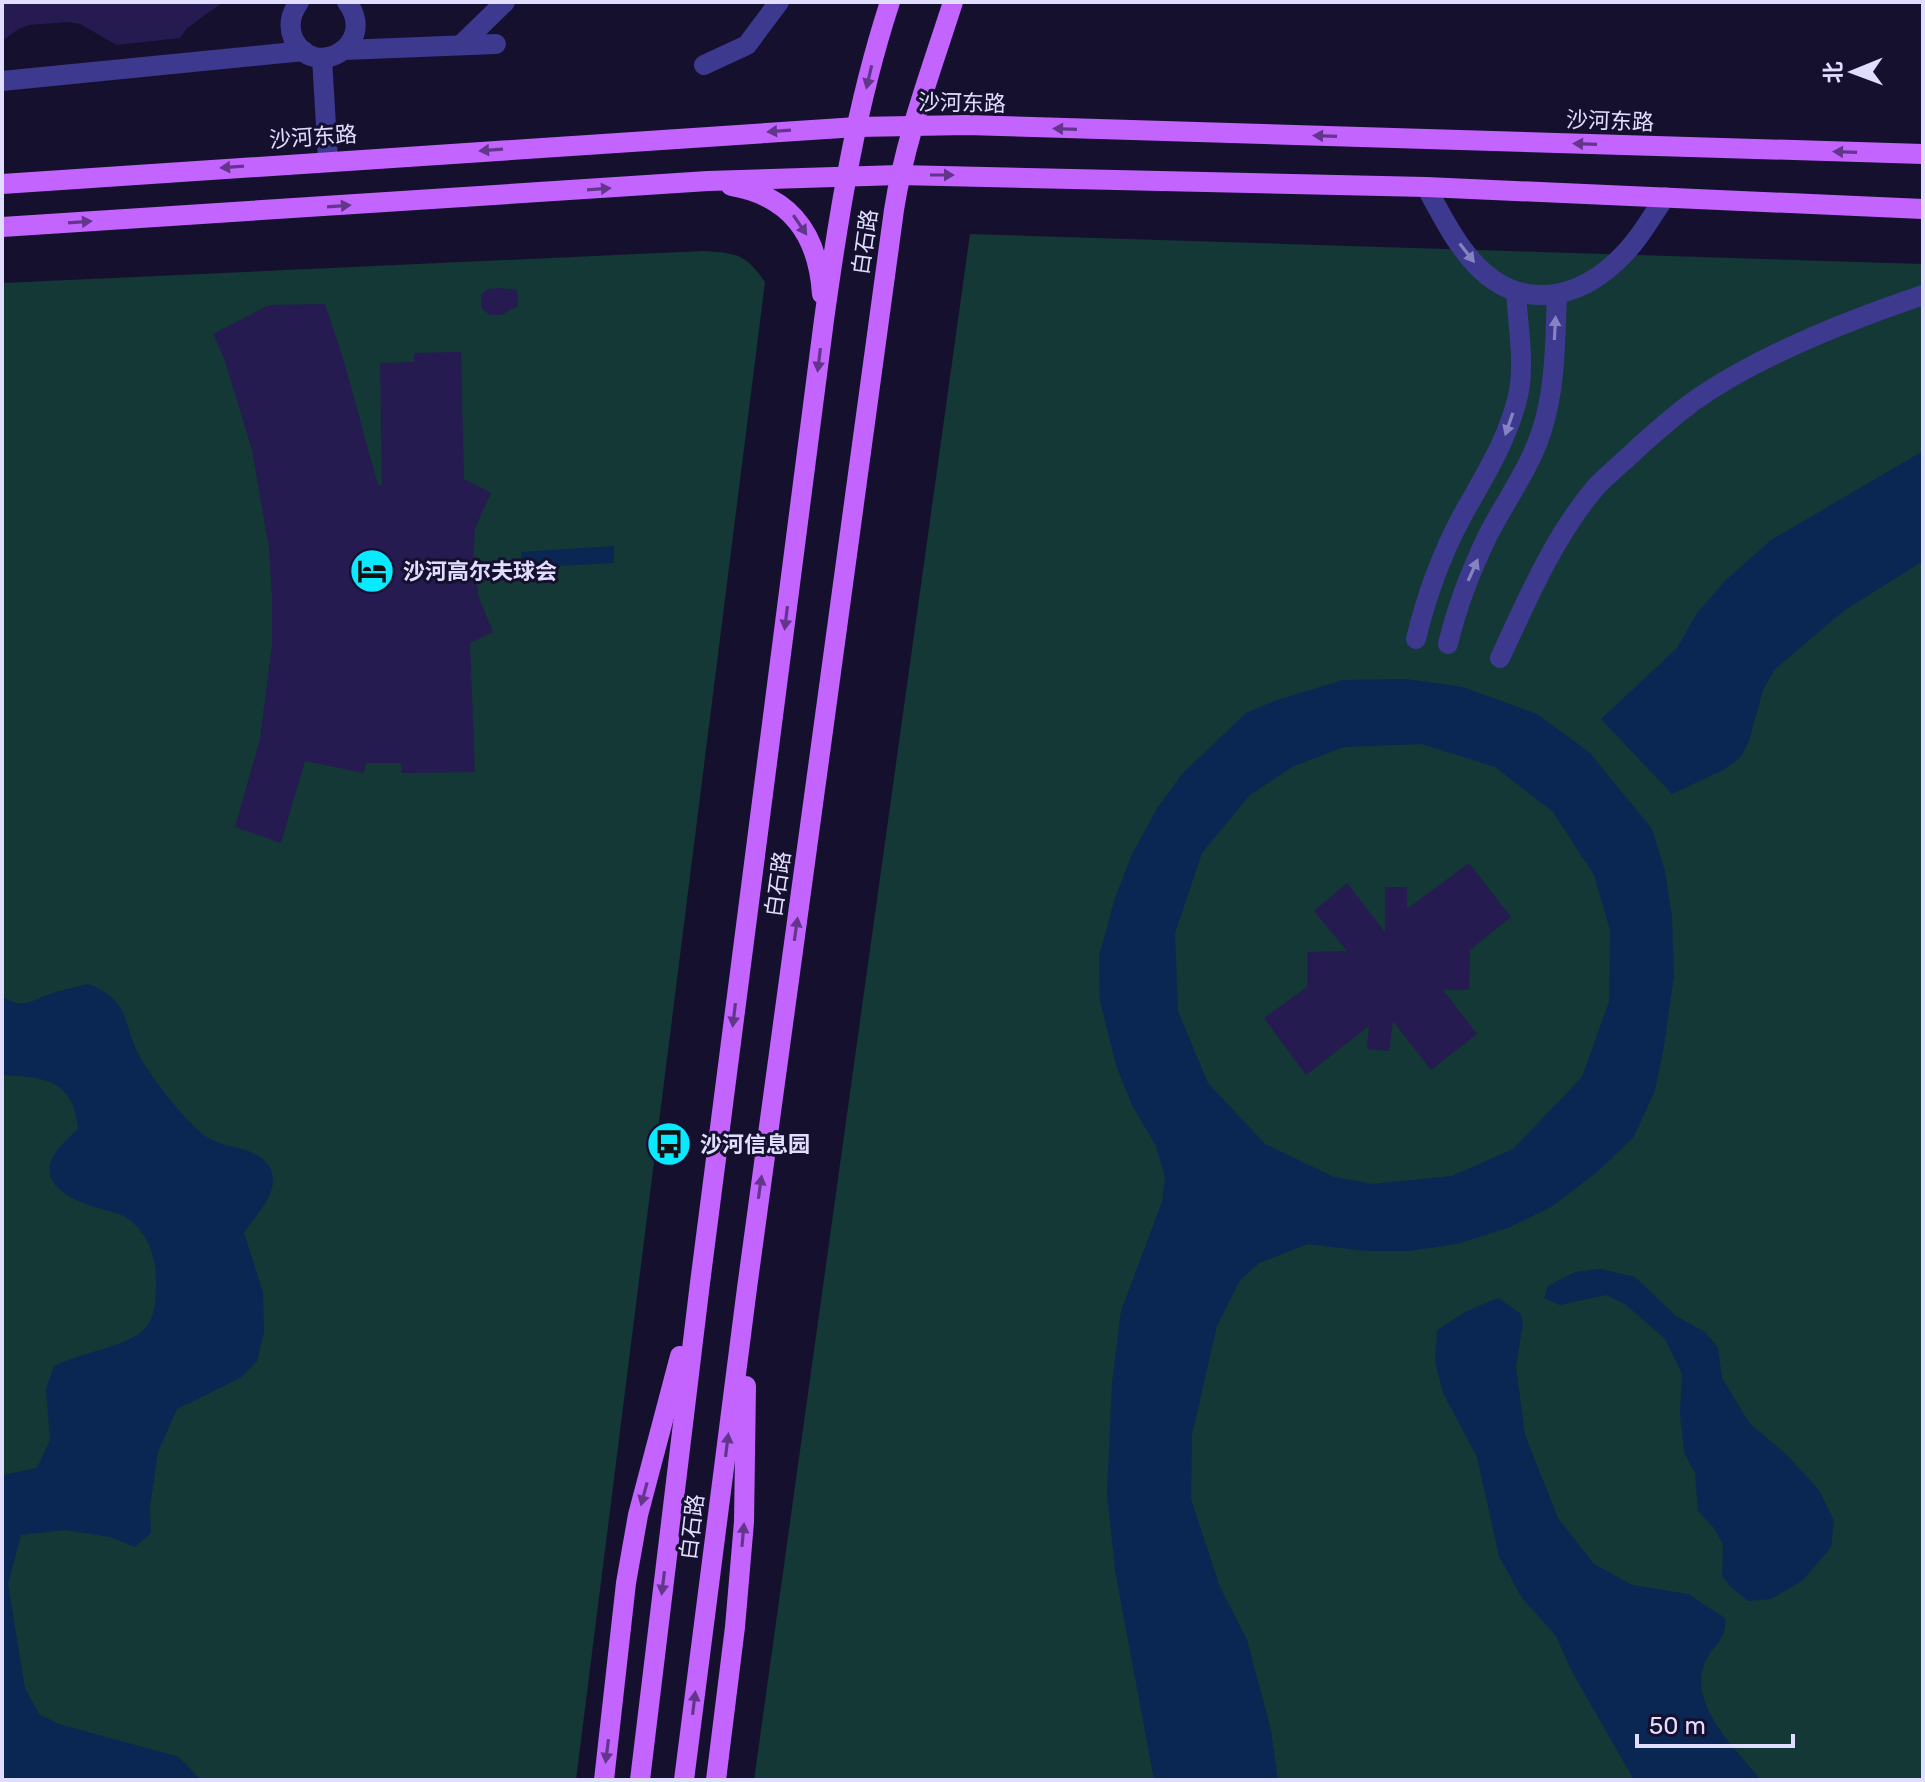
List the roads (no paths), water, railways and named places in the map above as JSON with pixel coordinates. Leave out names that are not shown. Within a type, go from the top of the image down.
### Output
[{"type":"main road","name":"白石路","points":[[640,1780],[700,1283],[824,320],[845,176],[876,45],[890,2]]},
{"type":"main road","name":"白石路","points":[[684,1780],[747,1288],[899,175],[953,2]]},
{"type":"main road","name":"沙河东路","points":[[2,184],[857,127],[967,125],[1923,154]]},
{"type":"main road","points":[[2,227],[708,181],[899,175],[1426,187],[1923,209]]},
{"type":"main road","points":[[708,181],[747,188],[764,195],[782,204],[796,218],[809,238],[816,263],[824,320]]},
{"type":"main road","points":[[604,1780],[626,1583],[636,1529],[700,1283]]},
{"type":"main road","points":[[716,1780],[744,1522],[747,1288]]},
{"type":"street","points":[[299,2],[290,21],[291,33],[313,55],[328,160]]},
{"type":"street","points":[[2,81],[313,55],[334,56],[344,50],[355,33],[354,12],[347,2]]},
{"type":"street","points":[[462,44],[505,2]]},
{"type":"street","points":[[704,65],[747,45],[779,2]]},
{"type":"street","points":[[344,50],[496,44]]},
{"type":"street","points":[[1426,187],[1464,251],[1478,267],[1501,286],[1534,295],[1557,294],[1582,287],[1619,259],[1641,234],[1665,197]]},
{"type":"street","points":[[1416,639],[1426,596],[1459,521],[1495,461],[1511,422],[1519,393],[1521,365],[1516,292]]},
{"type":"street","points":[[1448,644],[1457,606],[1484,546],[1524,476],[1541,433],[1551,398],[1557,294]]},
{"type":"street","points":[[1500,658],[1530,592],[1560,538],[1596,488],[1637,449],[1692,403],[1742,372],[1809,340],[1923,295]]},
{"type":"water","points":[[1923,451],[1923,561],[1845,610],[1775,669],[1763,690],[1749,741],[1740,758],[1723,770],[1672,794],[1601,719],[1677,648],[1697,613],[1726,580],[1771,540]]},
{"type":"water","points":[[614,546],[614,563],[521,568],[521,552]]},
{"type":"water","points":[[1406,679],[1463,687],[1537,714],[1590,753],[1652,829],[1665,871],[1672,917],[1674,976],[1664,1046],[1655,1091],[1633,1138],[1596,1173],[1551,1207],[1508,1228],[1457,1244],[1409,1251],[1365,1251],[1308,1244],[1259,1263],[1240,1280],[1217,1326],[1192,1435],[1191,1499],[1220,1587],[1247,1640],[1271,1730],[1278,1780],[1154,1780],[1115,1570],[1107,1494],[1112,1383],[1121,1311],[1162,1202],[1165,1177],[1156,1146],[1133,1107],[1117,1068],[1100,1001],[1099,956],[1114,901],[1132,854],[1158,807],[1182,774],[1246,713],[1343,680]],"holes":[[[1422,744],[1495,767],[1553,812],[1594,875],[1610,930],[1609,1002],[1582,1077],[1513,1149],[1452,1176],[1373,1184],[1334,1177],[1265,1144],[1208,1083],[1178,1011],[1175,933],[1202,853],[1250,795],[1292,767],[1344,747]]]},
{"type":"water","points":[[88,984],[112,997],[118,1005],[144,1064],[188,1121],[213,1140],[258,1155],[270,1168],[273,1185],[270,1194],[244,1233],[263,1292],[264,1332],[257,1361],[242,1377],[177,1409],[158,1452],[150,1507],[151,1533],[135,1547],[110,1537],[65,1530],[21,1535],[8,1584],[25,1688],[39,1714],[59,1724],[179,1757],[201,1780],[2,1780],[2,1475],[37,1468],[50,1440],[46,1389],[54,1366],[121,1343],[140,1333],[151,1319],[155,1300],[154,1258],[142,1232],[124,1216],[70,1197],[55,1184],[51,1176],[53,1157],[78,1129],[75,1113],[64,1091],[44,1080],[2,1075],[2,996],[9,1001],[23,1003]]},
{"type":"water","points":[[1601,1269],[1635,1277],[1676,1316],[1705,1332],[1718,1348],[1722,1378],[1750,1424],[1785,1453],[1819,1490],[1834,1521],[1831,1547],[1802,1581],[1771,1599],[1748,1601],[1722,1576],[1723,1544],[1698,1511],[1695,1473],[1684,1452],[1680,1414],[1682,1374],[1665,1339],[1625,1304],[1606,1295],[1560,1305],[1544,1298],[1548,1286],[1575,1272]]},
{"type":"water","points":[[1498,1298],[1520,1313],[1523,1323],[1516,1367],[1525,1435],[1558,1518],[1594,1564],[1632,1585],[1688,1594],[1725,1618],[1722,1637],[1705,1662],[1701,1678],[1703,1694],[1717,1726],[1761,1780],[1634,1780],[1571,1670],[1556,1636],[1522,1598],[1499,1556],[1477,1457],[1443,1393],[1435,1361],[1437,1330],[1467,1311]]},
{"type":"place","name":"沙河高尔夫球会","points":[[372,571]]},
{"type":"place","name":"沙河信息园","points":[[669,1144]]}]
